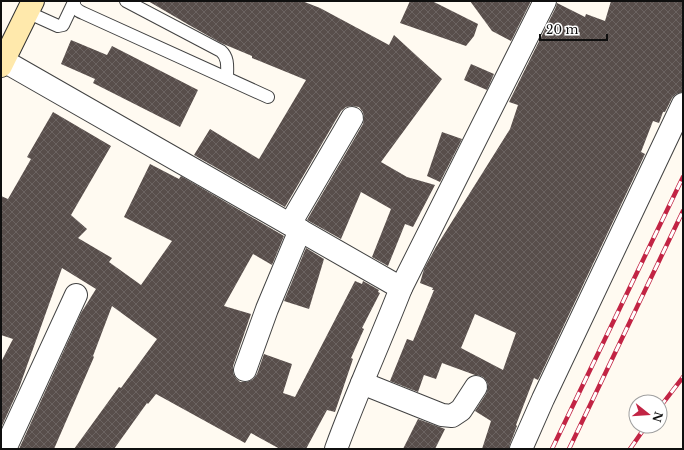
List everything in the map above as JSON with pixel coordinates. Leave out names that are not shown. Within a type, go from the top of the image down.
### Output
[{"type":"main road","points":[[2,64],[30,7]]},
{"type":"street","points":[[336,449],[401,288],[543,2]]},
{"type":"street","points":[[2,64],[295,227],[401,288]]},
{"type":"street","points":[[522,449],[543,399],[683,104]]},
{"type":"street","points":[[245,370],[295,227],[352,118]]},
{"type":"street","points":[[5,449],[76,295]]},
{"type":"street","points":[[362,383],[442,415],[452,416],[461,410],[476,387]]},
{"type":"lane","points":[[126,1],[221,51],[225,55],[227,61],[227,78]]},
{"type":"lane","points":[[74,2],[76,9],[83,14],[268,97]]},
{"type":"lane","points":[[30,7],[60,26],[63,25],[74,2]]},
{"type":"building","points":[[148,1],[302,1],[320,8],[389,45],[394,35],[442,79],[381,162],[407,177],[435,185],[413,227],[405,224],[388,266],[372,257],[391,209],[361,192],[341,239],[307,220],[363,124],[363,112],[359,107],[346,107],[341,111],[285,207],[194,155],[210,129],[259,159],[306,80],[252,58],[252,56],[221,43]]},
{"type":"building","points":[[410,1],[432,1],[478,24],[474,36],[466,46],[400,23]]},
{"type":"building","points":[[470,1],[531,1],[511,41],[492,31]]},
{"type":"building","points":[[611,1],[683,1],[683,92],[676,94],[672,98],[665,112],[663,112],[659,123],[653,121],[641,152],[645,154],[538,380],[534,378],[516,425],[517,426],[509,449],[482,449],[491,421],[475,411],[486,394],[488,388],[487,382],[483,377],[442,363],[436,379],[424,375],[418,392],[390,381],[407,339],[413,341],[434,290],[432,290],[433,288],[420,283],[424,269],[436,247],[510,129],[518,105],[509,102],[557,3],[585,17],[586,14],[605,21]],"holes":[[[475,314],[516,333],[503,370],[461,348]]]},
{"type":"building","points":[[71,40],[107,55],[112,46],[198,90],[180,127],[93,83],[95,79],[61,64]]},
{"type":"building","points":[[471,64],[494,74],[487,90],[464,80]]},
{"type":"building","points":[[53,112],[111,146],[71,215],[87,229],[78,238],[112,258],[109,262],[141,285],[172,241],[124,217],[150,164],[179,179],[181,176],[284,236],[272,265],[253,254],[224,306],[251,314],[233,366],[233,373],[240,382],[247,382],[253,379],[257,374],[264,354],[292,364],[283,393],[295,397],[355,281],[362,284],[363,281],[379,290],[378,292],[380,293],[362,328],[364,329],[351,358],[353,359],[335,412],[327,410],[306,449],[280,449],[251,433],[245,443],[156,394],[148,404],[147,403],[114,449],[74,449],[119,387],[121,388],[157,339],[112,306],[93,356],[94,357],[54,449],[19,449],[81,313],[96,289],[62,268],[19,388],[1,428],[1,362],[13,339],[1,335],[1,196],[8,199],[31,159],[27,157]]},
{"type":"building","points":[[442,132],[462,139],[440,182],[427,176]]},
{"type":"building","points":[[306,248],[324,259],[309,309],[284,301]]},
{"type":"building","points":[[418,419],[445,429],[435,449],[403,449]]},
{"type":"railway","points":[[552,449],[683,177]]},
{"type":"railway","points":[[569,449],[683,211]]},
{"type":"railway","points":[[668,397],[683,377]]},
{"type":"railway","points":[[630,449],[640,434]]}]
